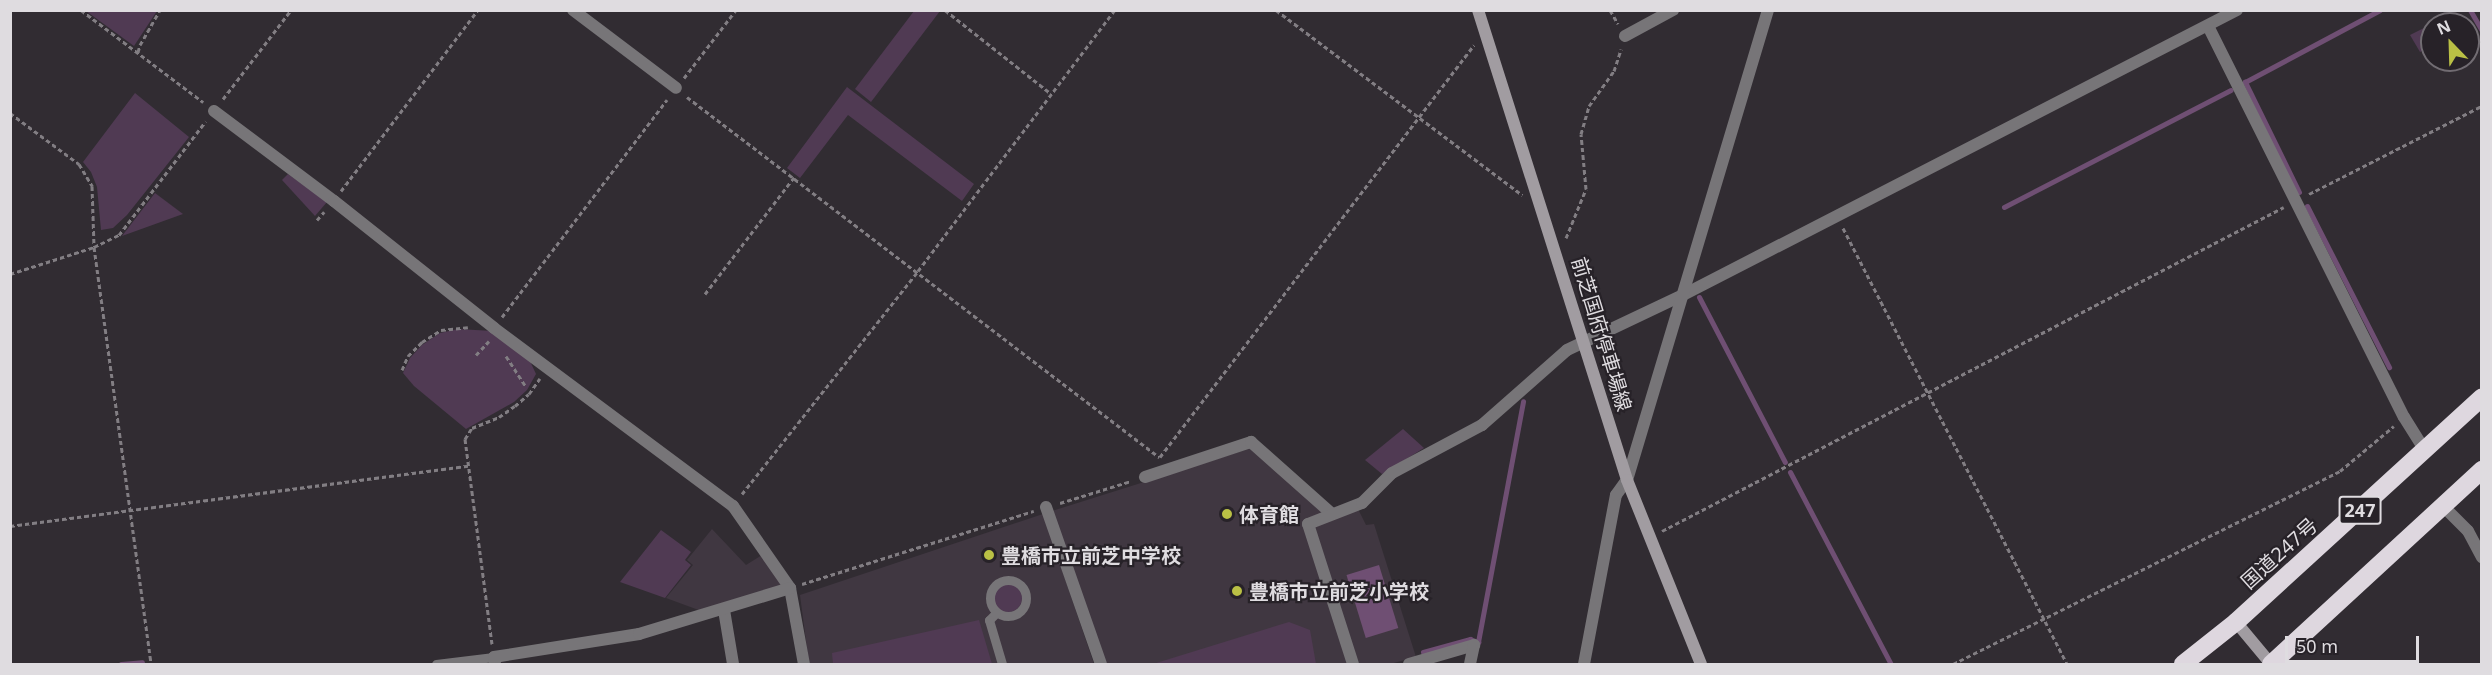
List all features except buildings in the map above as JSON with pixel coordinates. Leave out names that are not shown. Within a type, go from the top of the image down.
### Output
[{"type":"highway","name":"国道247号","points":[[2183,664],[2236,622],[2425,452],[2481,397]]},
{"type":"highway","name":"247","points":[[2271,664],[2481,470]]},
{"type":"main road","name":"前芝国府停車場線","points":[[1478,10],[1558,256],[1627,480],[1701,664]]},
{"type":"main road","points":[[2236,622],[2271,664]]},
{"type":"street","points":[[573,10],[676,88]]},
{"type":"street","points":[[1625,36],[1673,10]]},
{"type":"street","points":[[1584,664],[1616,495],[1627,480],[1768,10]]},
{"type":"street","points":[[1353,664],[1308,524],[1362,503],[1392,473],[1482,425],[1567,350],[1683,294],[2237,10]]},
{"type":"street","points":[[2208,26],[2404,417],[2425,452]]},
{"type":"street","points":[[214,111],[334,201],[494,328],[733,506],[790,588],[804,664]]},
{"type":"street","points":[[1145,477],[1251,442],[1332,514]]},
{"type":"street","points":[[2443,506],[2468,531],[2481,557]]},
{"type":"street","points":[[1046,507],[1101,664]]},
{"type":"street","points":[[495,661],[639,634],[724,610],[790,588]]},
{"type":"street","points":[[724,610],[733,664]]},
{"type":"street","points":[[1409,664],[1474,645],[1470,664]]},
{"type":"lane","points":[[1005,580],[1020,584],[1026,598],[1023,608],[1011,616],[996,613],[989,599],[992,588],[1005,580]]},
{"type":"lane","points":[[996,613],[988,620],[1002,664]]},
{"type":"lane","points":[[436,664],[495,661]]},
{"type":"path","points":[[81,10],[214,111]]},
{"type":"path","points":[[138,52],[160,10]]},
{"type":"path","points":[[10,274],[94,247],[119,235],[291,10]]},
{"type":"path","points":[[317,220],[334,201],[478,10]]},
{"type":"path","points":[[402,370],[408,356],[422,342],[441,330],[459,327],[494,328],[735,10]]},
{"type":"path","points":[[945,10],[1050,93]]},
{"type":"path","points":[[733,506],[918,271],[1050,93],[1115,10]]},
{"type":"path","points":[[1276,10],[1530,201],[1540,202]]},
{"type":"path","points":[[1558,256],[1586,189],[1581,134],[1589,106],[1614,71],[1625,36],[1610,10]]},
{"type":"path","points":[[790,588],[1145,477],[1485,31]]},
{"type":"path","points":[[676,88],[1160,457]]},
{"type":"path","points":[[1650,537],[2481,106]]},
{"type":"path","points":[[10,113],[79,164],[92,186],[94,247],[151,664]]},
{"type":"path","points":[[705,294],[794,177]]},
{"type":"path","points":[[1836,215],[2042,620],[2067,664]]},
{"type":"path","points":[[495,661],[465,445],[469,432],[515,406],[539,380],[541,372],[531,355]]},
{"type":"path","points":[[1953,664],[2340,471],[2365,453],[2404,417]]},
{"type":"path","points":[[10,526],[468,466]]},
{"type":"shaded area","points":[[86,11],[157,11],[134,46]]},
{"type":"shaded area","points":[[914,11],[940,11],[871,102],[855,89]]},
{"type":"shaded area","points":[[2420,30],[2420,52],[2410,35]]},
{"type":"shaded area","points":[[847,87],[974,184],[962,201],[848,115],[800,178],[787,168]]},
{"type":"shaded area","points":[[135,93],[189,137],[127,215],[113,228],[101,230],[97,187],[91,172],[83,162]]},
{"type":"shaded area","points":[[288,174],[327,202],[315,216],[282,180]]},
{"type":"shaded area","points":[[155,193],[183,214],[122,236]]},
{"type":"shaded area","points":[[458,329],[493,331],[529,359],[536,374],[527,390],[514,402],[466,429],[414,386],[403,373],[410,358],[422,345],[440,333]]},
{"type":"shaded area","points":[[1403,429],[1424,448],[1382,474],[1365,460]]},
{"type":"shaded area","name":"豊橋市立前芝小学校","points":[[1252,448],[1331,518],[1358,509],[1366,525],[1374,524],[1416,657],[1390,664],[1105,664],[1052,511]]},
{"type":"shaded area","name":"豊橋市立前芝中学校","points":[[1043,514],[1094,664],[809,664],[800,595]]},
{"type":"shaded area","points":[[712,529],[746,565],[762,555],[784,586],[704,612],[666,598],[693,565],[687,560]]},
{"type":"shaded area","points":[[661,530],[691,552],[685,560],[691,565],[665,598],[620,582]]},
{"type":"shaded area","points":[[1379,565],[1398,628],[1366,638],[1346,575]]},
{"type":"shaded area","points":[[1008,584],[1018,588],[1022,598],[1018,608],[1008,612],[998,608],[994,598],[998,588]]},
{"type":"shaded area","points":[[979,620],[992,664],[833,664],[832,653]]},
{"type":"shaded area","points":[[1289,622],[1310,630],[1316,664],[1153,664]]},
{"type":"waterway","points":[[2299,192],[2245,82],[2380,10]]},
{"type":"waterway","points":[[2470,10],[2482,31]]},
{"type":"waterway","points":[[2004,207],[2231,90]]},
{"type":"waterway","points":[[2307,206],[2389,367]]},
{"type":"waterway","points":[[1699,297],[1785,462]]},
{"type":"waterway","points":[[1423,652],[1470,639],[1478,642],[1523,401]]},
{"type":"waterway","points":[[1790,472],[1891,664]]},
{"type":"waterway","points":[[121,664],[142,662]]},
{"type":"place","name":"体育館","points":[[1227,514]]},
{"type":"place","name":"豊橋市立前芝中学校","points":[[989,555]]},
{"type":"place","name":"豊橋市立前芝小学校","points":[[1237,591]]}]
